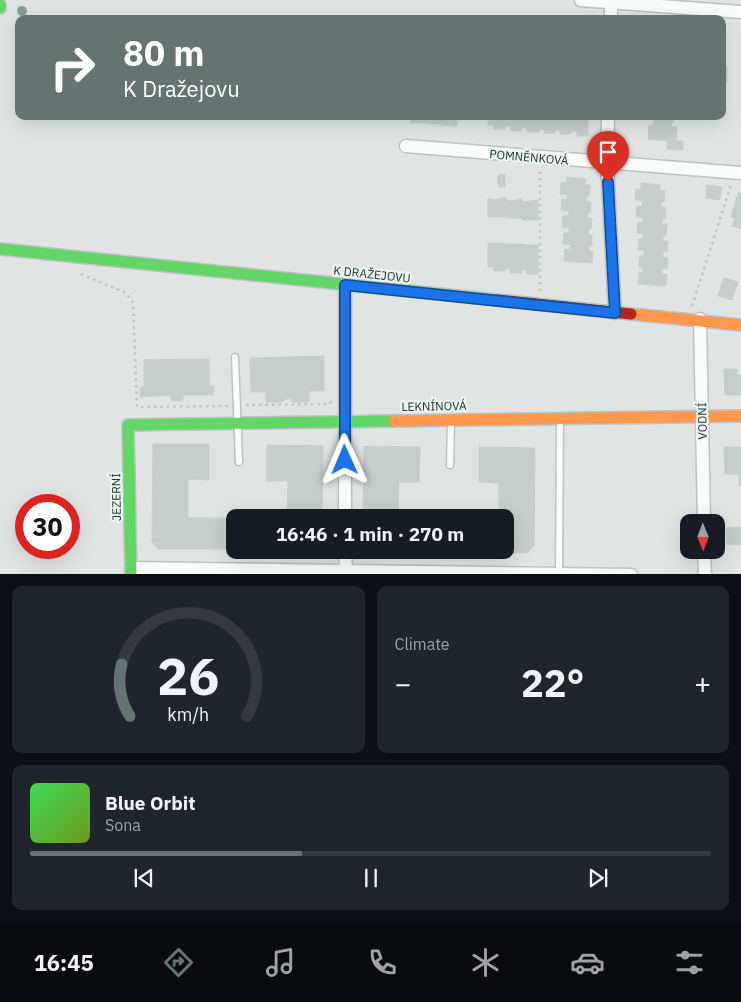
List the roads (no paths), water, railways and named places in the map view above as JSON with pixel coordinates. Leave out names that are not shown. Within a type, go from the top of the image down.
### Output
[{"type":"street","points":[[581,0],[741,12]]},
{"type":"street","points":[[611,15],[612,1]]},
{"type":"street","points":[[608,120],[607,164],[615,313]]},
{"type":"street","name":"POMNĚNKOVÁ","points":[[406,146],[607,164],[738,172]]},
{"type":"street","name":"K DRAŽEJOVU","points":[[0,249],[615,313],[696,316],[741,325]]},
{"type":"street","points":[[345,285],[345,509]]},
{"type":"street","name":"VODNÍ","points":[[696,316],[702,418],[704,514]]},
{"type":"street","name":"LEKNÍNOVÁ","points":[[128,425],[741,416]]},
{"type":"street","name":"JEZERNÍ","points":[[128,425],[131,571]]},
{"type":"street","points":[[345,559],[346,571]]},
{"type":"street","points":[[704,559],[705,574]]},
{"type":"street","points":[[131,571],[631,574]]},
{"type":"lane","points":[[235,357],[239,462]]},
{"type":"lane","points":[[559,574],[560,419]]},
{"type":"lane","points":[[450,465],[451,420]]}]
